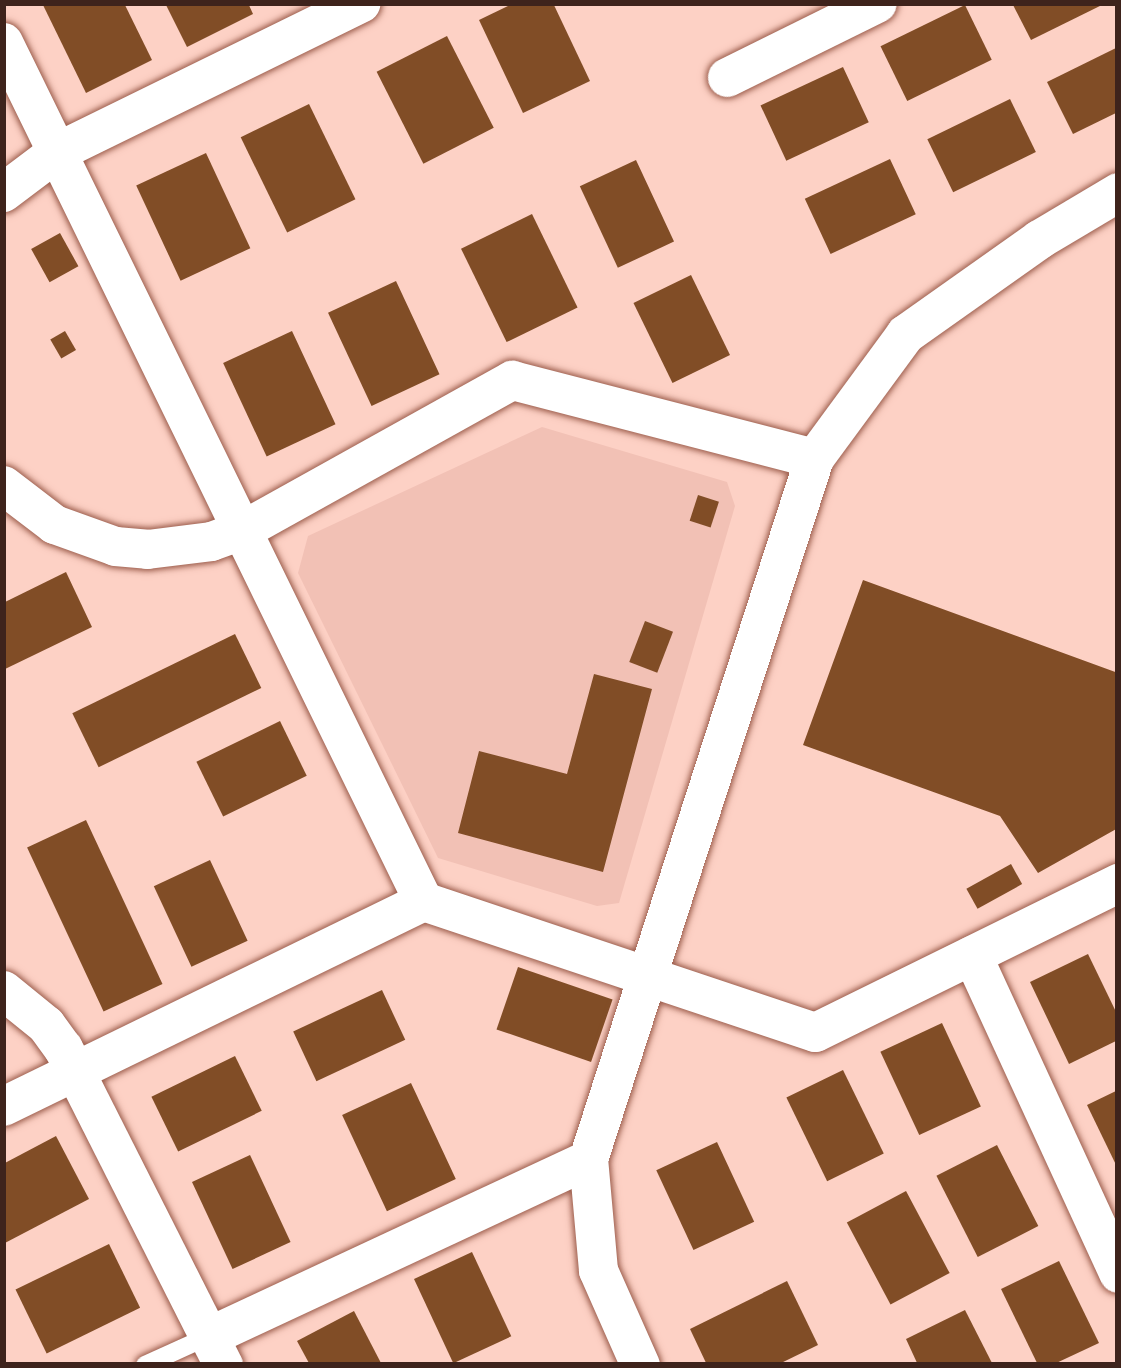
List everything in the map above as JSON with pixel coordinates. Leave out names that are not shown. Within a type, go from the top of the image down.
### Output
[{"type":"street","points":[[3,192],[56,152],[360,3]]},
{"type":"street","points":[[727,77],[852,9]]},
{"type":"street","points":[[3,42],[422,901]]},
{"type":"street","points":[[640,1365],[598,1270],[588,1159],[814,458],[905,334],[1039,239],[1118,192]]},
{"type":"street","points":[[3,485],[54,524],[115,546],[179,548],[242,530],[512,380],[814,458]]},
{"type":"street","points":[[3,1106],[422,901],[815,1032],[1118,883]]},
{"type":"street","points":[[972,955],[1118,1273]]},
{"type":"street","points":[[3,990],[46,1025],[75,1072],[216,1351],[588,1159]]},
{"type":"lane","points":[[145,1365],[216,1351]]},
{"type":"shaded area","points":[[542,427],[727,482],[735,506],[619,903],[597,906],[438,858],[298,573],[308,536]]},
{"type":"building","points":[[124,3],[152,60],[86,93],[43,5]]},
{"type":"building","points":[[165,3],[248,3],[253,14],[187,47]]},
{"type":"building","points":[[514,3],[553,3],[590,81],[523,113],[479,20]]},
{"type":"building","points":[[1012,3],[1106,3],[1031,40]]},
{"type":"building","points":[[965,5],[992,60],[907,101],[881,46]]},
{"type":"building","points":[[447,36],[494,128],[423,164],[377,72]]},
{"type":"building","points":[[1118,47],[1118,112],[1073,134],[1047,82]]},
{"type":"building","points":[[843,67],[869,122],[786,161],[761,105]]},
{"type":"building","points":[[1010,99],[1036,152],[953,192],[927,139]]},
{"type":"building","points":[[309,104],[355,199],[287,233],[241,137]]},
{"type":"building","points":[[206,153],[250,248],[181,281],[136,186]]},
{"type":"building","points":[[890,159],[916,214],[831,254],[805,199]]},
{"type":"building","points":[[636,160],[674,242],[618,268],[580,186]]},
{"type":"building","points":[[532,214],[578,307],[507,342],[461,249]]},
{"type":"building","points":[[60,233],[78,266],[50,282],[31,249]]},
{"type":"building","points":[[691,275],[730,355],[672,383],[633,303]]},
{"type":"building","points":[[396,281],[440,374],[372,406],[328,313]]},
{"type":"building","points":[[65,331],[76,350],[61,359],[50,340]]},
{"type":"building","points":[[292,331],[336,424],[267,456],[223,363]]},
{"type":"building","points":[[698,495],[719,502],[711,527],[690,521]]},
{"type":"building","points":[[66,572],[92,627],[3,670],[3,603]]},
{"type":"building","points":[[863,580],[1118,673],[1118,828],[1038,873],[1000,816],[803,745]]},
{"type":"building","points":[[645,621],[673,632],[657,673],[629,662]]},
{"type":"building","points":[[235,634],[261,688],[99,767],[72,713]]},
{"type":"building","points":[[594,674],[652,689],[603,872],[458,833],[479,751],[567,774]]},
{"type":"building","points":[[280,721],[307,776],[223,817],[196,762]]},
{"type":"building","points":[[86,820],[162,984],[104,1012],[27,847]]},
{"type":"building","points":[[210,860],[248,941],[191,967],[154,886]]},
{"type":"building","points":[[1011,864],[1022,884],[978,909],[966,889]]},
{"type":"building","points":[[1088,954],[1118,1016],[1118,1040],[1069,1064],[1030,982]]},
{"type":"building","points":[[518,967],[613,1000],[591,1062],[497,1029]]},
{"type":"building","points":[[382,990],[405,1040],[316,1081],[293,1031]]},
{"type":"building","points":[[942,1023],[981,1106],[919,1135],[880,1052]]},
{"type":"building","points":[[235,1056],[262,1111],[178,1152],[151,1097]]},
{"type":"building","points":[[843,1070],[884,1154],[827,1181],[786,1098]]},
{"type":"building","points":[[411,1083],[456,1179],[387,1211],[342,1115]]},
{"type":"building","points":[[1118,1090],[1118,1169],[1087,1105]]},
{"type":"building","points":[[56,1136],[89,1199],[3,1244],[3,1164]]},
{"type":"building","points":[[717,1142],[754,1222],[693,1250],[656,1170]]},
{"type":"building","points":[[997,1145],[1038,1226],[978,1257],[936,1176]]},
{"type":"building","points":[[250,1155],[291,1242],[233,1269],[192,1182]]},
{"type":"building","points":[[906,1191],[950,1273],[891,1305],[847,1222]]},
{"type":"building","points":[[109,1244],[140,1308],[47,1353],[16,1290]]},
{"type":"building","points":[[472,1252],[511,1336],[453,1363],[414,1279]]},
{"type":"building","points":[[1059,1261],[1099,1343],[1052,1365],[1038,1365],[1001,1289]]},
{"type":"building","points":[[787,1281],[818,1345],[777,1365],[707,1365],[690,1329]]},
{"type":"building","points":[[965,1310],[993,1365],[918,1365],[906,1339]]},
{"type":"building","points":[[354,1311],[382,1365],[310,1365],[297,1341]]}]
